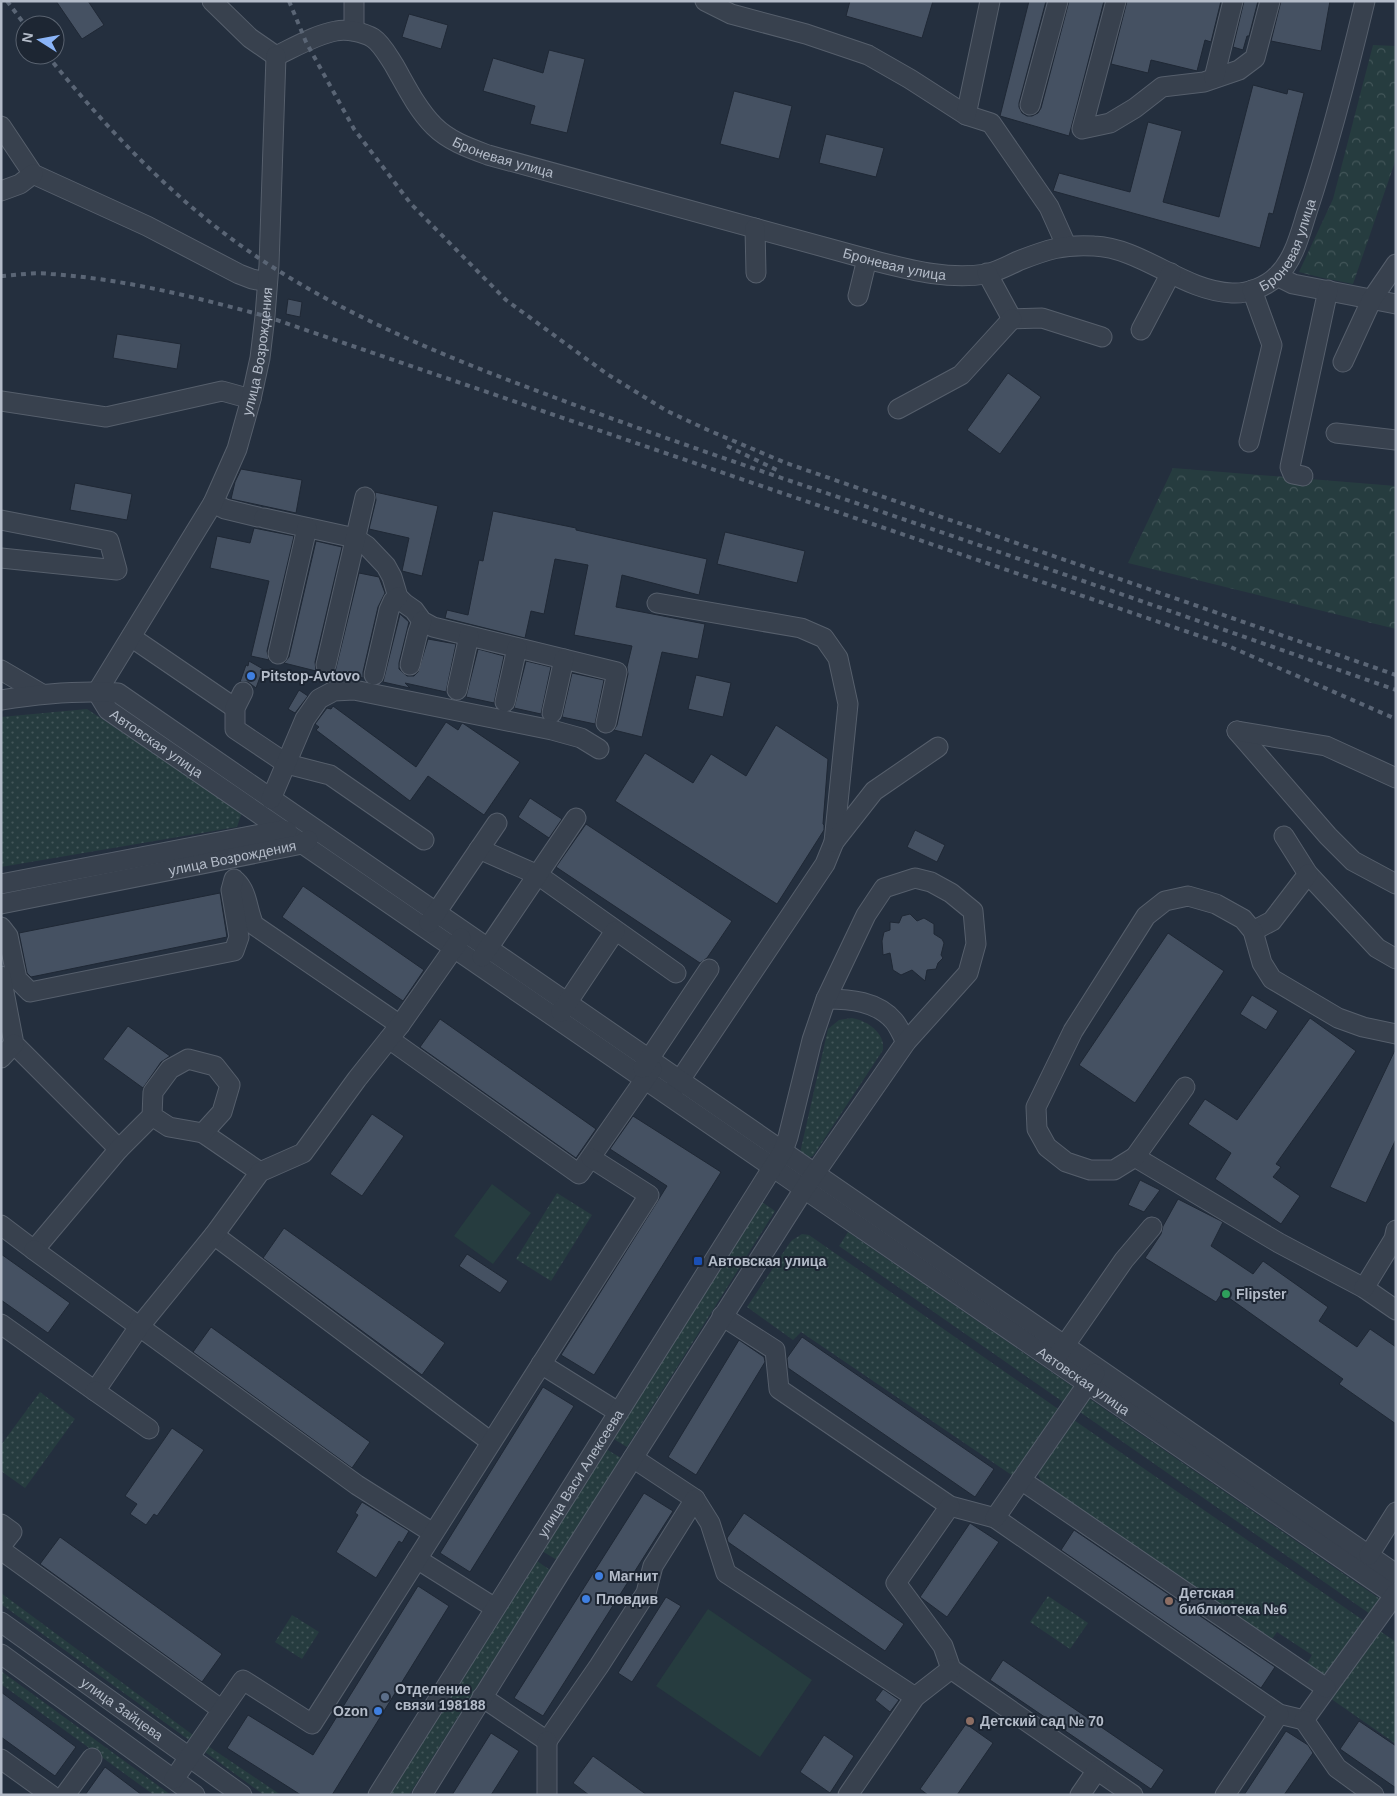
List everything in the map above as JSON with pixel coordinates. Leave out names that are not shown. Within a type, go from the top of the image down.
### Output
[{"type":"street","points":[[212,1],[250,38],[276,56]]},
{"type":"street","points":[[354,1],[354,31]]},
{"type":"street","points":[[705,1],[731,14],[806,34],[868,55],[910,79],[966,116],[991,123],[1049,207],[1066,245]]},
{"type":"street","points":[[966,116],[990,1]]},
{"type":"street","points":[[1030,105],[1058,1]]},
{"type":"street","points":[[1116,1],[1082,129],[1110,123],[1135,108],[1162,87],[1204,82],[1239,70],[1256,58],[1270,1]]},
{"type":"street","points":[[1214,78],[1233,1]]},
{"type":"street","name":"Броневая улица","points":[[276,56],[336,30],[354,31],[374,38],[385,51],[422,112],[435,127],[449,138],[464,146],[867,259],[926,273],[950,276],[987,273],[1040,252],[1066,245],[1097,246],[1124,252],[1212,291],[1234,293],[1252,290],[1266,284],[1277,276],[1288,262],[1296,245],[1314,193],[1348,72],[1365,1]]},
{"type":"street","name":"улица Возрождения","points":[[97,692],[213,503],[237,449],[260,358],[265,316],[272,200],[276,56]]},
{"type":"street","points":[[1,126],[33,174],[147,226],[239,274],[267,282]]},
{"type":"street","points":[[1,191],[20,184],[33,174]]},
{"type":"street","points":[[755,228],[756,273]]},
{"type":"street","points":[[858,296],[867,259]]},
{"type":"street","points":[[1343,362],[1372,299],[1396,264]]},
{"type":"street","points":[[987,273],[1012,319]]},
{"type":"street","points":[[1142,330],[1171,273]]},
{"type":"street","points":[[1277,276],[1293,284],[1396,304]]},
{"type":"street","points":[[1249,442],[1272,345],[1252,290]]},
{"type":"street","points":[[1303,476],[1293,474],[1290,466],[1328,290]]},
{"type":"street","points":[[898,409],[961,375],[1012,319],[1042,318],[1102,337]]},
{"type":"street","points":[[1,400],[106,417],[222,390],[251,399]]},
{"type":"street","points":[[1336,433],[1396,440]]},
{"type":"street","points":[[326,665],[364,497]]},
{"type":"street","points":[[213,503],[225,509],[261,518],[355,538],[367,546],[386,566],[392,577],[398,597],[414,610],[422,621],[433,627],[617,672],[606,723]]},
{"type":"street","points":[[1,520],[109,541],[117,570],[1,558]]},
{"type":"street","points":[[278,654],[307,528]]},
{"type":"street","points":[[374,675],[389,610],[393,601],[398,597]]},
{"type":"street","points":[[657,603],[801,628],[824,638],[838,658],[848,704],[834,842]]},
{"type":"street","points":[[410,665],[422,621]]},
{"type":"street","points":[[130,636],[239,700],[235,729],[286,764],[330,775],[424,840]]},
{"type":"street","points":[[457,690],[469,636]]},
{"type":"street","points":[[505,702],[517,648]]},
{"type":"street","points":[[552,714],[564,659]]},
{"type":"street","points":[[1,670],[42,694]]},
{"type":"street","points":[[271,799],[304,719],[319,699],[334,691],[354,690],[552,730],[581,738],[599,749]]},
{"type":"street","points":[[1,700],[42,694],[97,692]]},
{"type":"street","name":"Автовская улица","points":[[97,692],[118,693],[1396,1574]]},
{"type":"street","name":"Автовская улица","points":[[97,692],[108,710],[1395,1595]]},
{"type":"street","points":[[1396,778],[1326,746],[1237,731],[1328,836],[1353,861],[1396,884]]},
{"type":"street","points":[[669,1097],[825,864],[834,842],[874,790],[938,747]]},
{"type":"street","points":[[477,964],[576,818]]},
{"type":"street","points":[[425,929],[497,823]]},
{"type":"street","name":"улица Возрождения","points":[[1,884],[282,830],[320,832]]},
{"type":"street","name":"улица Возрождения","points":[[1,904],[302,844],[320,832]]},
{"type":"street","points":[[1284,836],[1308,874],[1377,948],[1396,959]]},
{"type":"street","points":[[479,850],[538,875],[676,974]]},
{"type":"street","points":[[1,927],[8,936],[17,980],[30,992],[234,951],[239,937],[231,890],[234,879],[230,858]]},
{"type":"street","points":[[1253,931],[1272,921],[1308,874]]},
{"type":"street","name":"улица Васи Алексеева","points":[[378,1795],[782,1151],[788,1137],[812,1040],[826,999],[866,915],[884,888],[915,878],[931,882],[951,893],[973,911],[976,944],[968,974],[906,1042]]},
{"type":"street","points":[[234,879],[243,888],[249,915],[254,925],[579,1174],[591,1158],[709,969]]},
{"type":"street","points":[[1185,1088],[1135,1157],[1114,1170],[1090,1170],[1066,1162],[1048,1147],[1037,1129],[1036,1107],[1073,1031],[1146,916],[1165,901],[1188,896],[1216,904],[1243,919],[1253,931],[1262,963],[1272,978],[1338,1018],[1396,1034]]},
{"type":"street","points":[[556,1019],[616,931]]},
{"type":"street","points":[[95,1391],[139,1327],[214,1235],[260,1172],[303,1153],[357,1079],[395,1032],[465,933]]},
{"type":"street","points":[[1,977],[14,1044],[119,1149]]},
{"type":"street","points":[[422,1795],[722,1316],[804,1189],[906,1042],[894,1021],[878,1007],[852,1000],[826,999]]},
{"type":"street","points":[[1,1058],[14,1044]]},
{"type":"street","points":[[34,1250],[119,1149],[152,1116],[153,1092],[170,1069],[188,1054],[214,1066],[230,1085],[222,1112],[203,1133]]},
{"type":"street","points":[[152,1116],[169,1127],[203,1133],[260,1172]]},
{"type":"street","points":[[1135,1157],[1279,1243],[1364,1288],[1396,1310]]},
{"type":"street","points":[[174,1779],[243,1680],[312,1724],[649,1194],[591,1158]]},
{"type":"street","points":[[1,1225],[356,1485],[433,1533]]},
{"type":"street","points":[[1053,1361],[1065,1346],[1108,1274],[1152,1227]]},
{"type":"street","points":[[1364,1288],[1394,1239],[1396,1230]]},
{"type":"street","points":[[214,1235],[491,1442]]},
{"type":"street","points":[[722,1316],[775,1350],[779,1389],[950,1506],[995,1518],[1279,1714],[1304,1720],[1337,1768],[1374,1795]]},
{"type":"street","points":[[1,1324],[148,1429]]},
{"type":"street","points":[[541,1364],[618,1412]]},
{"type":"street","points":[[995,1518],[1098,1368]]},
{"type":"street","points":[[633,1458],[695,1499],[710,1523],[726,1573],[915,1697]]},
{"type":"street","points":[[1021,1480],[1326,1688]]},
{"type":"street","points":[[548,1795],[547,1741],[599,1666],[646,1592],[653,1566],[695,1499]]},
{"type":"street","points":[[950,1506],[896,1583],[943,1646],[951,1669],[1133,1795]]},
{"type":"street","points":[[1369,1555],[1396,1512]]},
{"type":"street","points":[[1,1524],[12,1532],[1,1548],[222,1710]]},
{"type":"street","points":[[417,1558],[495,1608]]},
{"type":"street","points":[[1304,1720],[1395,1595]]},
{"type":"street","name":"улица Зайцева","points":[[1,1622],[242,1795]]},
{"type":"street","name":"улица Зайцева","points":[[1,1654],[195,1795]]},
{"type":"street","points":[[848,1795],[915,1697],[951,1669]]},
{"type":"street","points":[[482,1697],[547,1741]]},
{"type":"street","points":[[1225,1795],[1279,1714]]},
{"type":"street","points":[[64,1795],[92,1758]]},
{"type":"street","points":[[1,1759],[51,1795]]},
{"type":"street","points":[[1080,1795],[1097,1770]]},
{"type":"green space","points":[[1373,45],[1396,46],[1396,159],[1353,284],[1299,272],[1333,199]]},
{"type":"green space","points":[[1173,468],[1396,486],[1396,629],[1128,563]]},
{"type":"green space","points":[[87,709],[242,812],[237,827],[1,867],[1,717]]},
{"type":"green space","points":[[852,1018],[864,1022],[878,1033],[883,1044],[883,1050],[813,1156],[805,1159],[800,1153],[828,1029],[839,1020]]},
{"type":"green space","points":[[492,1184],[531,1213],[493,1264],[454,1236]]},
{"type":"green space","points":[[557,1193],[592,1215],[551,1281],[516,1259]]},
{"type":"green space","points":[[762,1202],[775,1211],[627,1447],[612,1438]]},
{"type":"green space","points":[[848,1232],[1076,1389],[1066,1404],[839,1246]]},
{"type":"green space","points":[[802,1234],[809,1235],[1061,1411],[1013,1476],[801,1332],[793,1340],[747,1307],[791,1241]]},
{"type":"green space","points":[[40,1392],[75,1419],[25,1488],[1,1471],[1,1445]]},
{"type":"green space","points":[[1087,1397],[1383,1601],[1373,1616],[1077,1410]]},
{"type":"green space","points":[[1071,1418],[1367,1623],[1327,1674],[1321,1675],[1305,1667],[1312,1655],[1277,1632],[1272,1639],[1046,1486],[1040,1479],[1037,1471]]},
{"type":"green space","points":[[606,1449],[621,1458],[557,1560],[542,1551]]},
{"type":"green space","points":[[537,1561],[550,1570],[409,1795],[390,1795]]},
{"type":"green space","points":[[1,1593],[193,1735],[189,1740],[1,1604]]},
{"type":"green space","points":[[1048,1596],[1088,1623],[1070,1649],[1030,1622]]},
{"type":"green space","points":[[708,1609],[812,1680],[760,1757],[656,1686]]},
{"type":"green space","points":[[292,1615],[319,1632],[302,1659],[275,1642]]},
{"type":"green space","points":[[1377,1629],[1396,1642],[1396,1744],[1327,1696]]},
{"type":"green space","points":[[1,1671],[171,1795],[154,1795],[1,1684]]},
{"type":"green space","points":[[208,1746],[281,1795],[264,1795],[205,1752]]},
{"type":"building","points":[[56,1],[88,1],[104,25],[82,39]]},
{"type":"building","points":[[850,1],[933,1],[922,38],[846,16]]},
{"type":"building","points":[[1029,1],[1046,1],[1019,103],[1022,113],[1027,116],[1038,113],[1041,108],[1069,1],[1104,1],[1069,136],[1000,116]]},
{"type":"building","points":[[1127,1],[1221,1],[1211,42],[1205,40],[1197,71],[1151,60],[1148,73],[1111,64]]},
{"type":"building","points":[[1244,1],[1258,1],[1249,36],[1247,36],[1243,50],[1233,47]]},
{"type":"building","points":[[1281,1],[1330,1],[1321,51],[1271,41]]},
{"type":"building","points":[[409,14],[448,25],[441,49],[402,37]]},
{"type":"building","points":[[549,50],[585,59],[567,133],[530,124],[535,106],[483,91],[493,58],[543,73]]},
{"type":"building","points":[[1253,85],[1287,94],[1288,89],[1304,93],[1273,214],[1269,213],[1260,248],[1053,191],[1059,173],[1130,192],[1148,122],[1182,131],[1163,202],[1219,217]]},
{"type":"building","points":[[734,91],[792,106],[779,159],[720,144]]},
{"type":"building","points":[[826,134],[884,148],[876,177],[819,163]]},
{"type":"building","points":[[288,299],[302,302],[300,317],[286,314]]},
{"type":"building","points":[[117,334],[181,344],[177,369],[113,358]]},
{"type":"building","points":[[1008,373],[1041,397],[1000,454],[967,430]]},
{"type":"building","points":[[241,469],[302,480],[296,513],[231,499],[235,482]]},
{"type":"building","points":[[75,483],[132,494],[127,520],[70,510]]},
{"type":"building","points":[[375,492],[438,506],[422,576],[402,571],[409,538],[369,529],[376,500]]},
{"type":"building","points":[[493,511],[576,528],[576,530],[707,559],[699,595],[622,575],[616,607],[705,624],[698,659],[662,652],[642,737],[614,730],[617,725],[628,674],[627,667],[632,646],[574,635],[588,565],[555,559],[544,614],[531,611],[525,638],[445,618],[447,610],[468,615],[479,560],[483,561]]},
{"type":"building","points":[[254,528],[294,536],[267,651],[269,660],[251,656],[269,581],[210,568],[217,536],[250,543]]},
{"type":"building","points":[[725,532],[805,551],[797,583],[717,564]]},
{"type":"building","points":[[316,541],[342,547],[315,662],[316,671],[284,663],[289,657]]},
{"type":"building","points":[[359,573],[379,577],[385,593],[378,607],[363,678],[335,672]]},
{"type":"building","points":[[400,614],[409,622],[399,663],[399,669],[407,676],[414,676],[418,672],[428,639],[456,644],[446,692],[405,683],[410,688],[383,682]]},
{"type":"building","points":[[478,649],[504,656],[494,703],[466,697]]},
{"type":"building","name":"Pitstop-Avtovo","points":[[249,661],[263,669],[256,688],[248,682],[240,682]]},
{"type":"building","points":[[526,661],[551,667],[541,714],[514,708]]},
{"type":"building","points":[[572,673],[604,680],[595,724],[562,717]]},
{"type":"building","points":[[696,675],[731,683],[723,717],[688,709]]},
{"type":"building","points":[[299,690],[308,696],[295,713],[288,709]]},
{"type":"building","points":[[333,706],[416,767],[446,722],[458,730],[462,723],[464,724],[520,762],[484,815],[428,776],[410,801],[316,730],[319,727],[315,724],[327,708],[331,709]]},
{"type":"building","points":[[776,725],[828,759],[824,830],[777,904],[615,801],[645,753],[693,783],[711,754],[746,776]]},
{"type":"building","points":[[530,798],[562,819],[549,838],[518,817]]},
{"type":"building","points":[[586,824],[732,921],[707,958],[700,963],[556,867]]},
{"type":"building","points":[[915,830],[945,845],[937,862],[907,847]]},
{"type":"building","points":[[303,886],[424,970],[403,1001],[282,917]]},
{"type":"building","points":[[220,893],[227,937],[31,977],[27,973],[19,933]]},
{"type":"building","points":[[910,914],[917,921],[924,918],[934,924],[934,934],[942,939],[944,943],[941,955],[943,958],[938,963],[936,969],[927,970],[925,981],[912,970],[901,975],[893,970],[890,953],[883,955],[882,941],[884,932],[890,930],[890,922],[899,923],[902,916]]},
{"type":"building","points":[[1168,933],[1224,971],[1135,1103],[1079,1065]]},
{"type":"building","points":[[1252,995],[1278,1011],[1266,1030],[1240,1014]]},
{"type":"building","points":[[1310,1018],[1356,1051],[1276,1164],[1281,1167],[1273,1177],[1300,1196],[1281,1224],[1215,1179],[1231,1153],[1188,1124],[1205,1099],[1237,1120]]},
{"type":"building","points":[[440,1019],[596,1129],[576,1158],[420,1047]]},
{"type":"building","points":[[128,1026],[170,1056],[161,1062],[143,1088],[103,1059]]},
{"type":"building","points":[[1396,1048],[1396,1139],[1366,1203],[1330,1187]]},
{"type":"building","points":[[372,1114],[404,1136],[362,1196],[330,1174]]},
{"type":"building","points":[[633,1116],[721,1172],[594,1375],[561,1355],[667,1186],[610,1149]]},
{"type":"building","points":[[1140,1180],[1160,1190],[1144,1212],[1128,1205]]},
{"type":"building","points":[[1178,1199],[1223,1222],[1211,1246],[1253,1274],[1263,1261],[1328,1307],[1319,1321],[1357,1347],[1370,1329],[1396,1347],[1396,1424],[1339,1384],[1343,1379],[1222,1293],[1216,1302],[1145,1258],[1161,1234],[1163,1226]]},
{"type":"building","points":[[284,1228],[445,1343],[422,1375],[263,1258]]},
{"type":"building","points":[[1,1254],[70,1303],[48,1333],[1,1300]]},
{"type":"building","points":[[467,1254],[508,1281],[500,1293],[459,1266]]},
{"type":"building","points":[[211,1327],[370,1442],[352,1468],[193,1352]]},
{"type":"building","points":[[802,1337],[994,1469],[975,1497],[788,1368],[787,1358]]},
{"type":"building","points":[[739,1340],[764,1357],[765,1362],[696,1475],[668,1457]]},
{"type":"building","points":[[543,1387],[574,1406],[470,1572],[440,1553]]},
{"type":"building","points":[[172,1428],[204,1450],[157,1516],[154,1514],[146,1525],[130,1514],[137,1504],[125,1496]]},
{"type":"building","points":[[644,1493],[673,1511],[543,1716],[514,1698]]},
{"type":"building","points":[[362,1502],[409,1531],[402,1543],[399,1541],[376,1578],[336,1552],[358,1515],[355,1513]]},
{"type":"building","points":[[744,1513],[904,1624],[885,1651],[728,1542],[727,1538]]},
{"type":"building","points":[[970,1523],[999,1542],[947,1617],[920,1597]]},
{"type":"building","points":[[1074,1530],[1275,1667],[1261,1688],[1061,1550]]},
{"type":"building","points":[[60,1537],[222,1654],[202,1682],[40,1564]]},
{"type":"building","points":[[418,1586],[449,1606],[332,1795],[301,1795],[227,1748],[248,1715],[313,1755]]},
{"type":"building","points":[[666,1597],[681,1606],[632,1682],[618,1673]]},
{"type":"building","points":[[1003,1660],[1164,1770],[1151,1789],[990,1680]]},
{"type":"building","points":[[883,1689],[899,1700],[890,1712],[875,1700]]},
{"type":"building","points":[[1,1692],[76,1747],[55,1776],[1,1737]]},
{"type":"building","points":[[1359,1721],[1396,1746],[1396,1788],[1340,1749]]},
{"type":"building","points":[[966,1724],[993,1743],[957,1795],[928,1795],[920,1789]]},
{"type":"building","points":[[1286,1731],[1308,1745],[1313,1753],[1284,1795],[1244,1795]]},
{"type":"building","points":[[491,1733],[519,1751],[491,1795],[452,1795]]},
{"type":"building","points":[[824,1735],[854,1756],[830,1793],[800,1772]]},
{"type":"building","points":[[593,1756],[647,1795],[589,1795],[573,1783]]},
{"type":"building","points":[[105,1767],[142,1795],[85,1795]]},
{"type":"railway","points":[[7,1],[18,15]]},
{"type":"railway","points":[[289,1],[306,42],[354,129],[411,204],[506,300],[607,374],[667,411],[786,463],[1396,675]]},
{"type":"railway","points":[[55,65],[110,129],[156,175],[229,237],[306,287],[387,329],[471,365],[629,425],[1396,690]]},
{"type":"railway","points":[[1,276],[45,273],[132,284],[265,316],[1226,645],[1396,719]]},
{"type":"railway","points":[[727,446],[779,471]]},
{"type":"place","name":"Pitstop-Avtovo","points":[[251,676]]},
{"type":"place","name":"Автовская улица","points":[[698,1261]]},
{"type":"place","name":"Flipster","points":[[1226,1294]]},
{"type":"place","name":"Магнит","points":[[599,1576]]},
{"type":"place","name":"Пловдив","points":[[586,1599]]},
{"type":"place","name":"Детская библиотека №6","points":[[1169,1601]]},
{"type":"place","name":"Отделение связи 198188","points":[[385,1697]]},
{"type":"place","name":"Ozon","points":[[378,1711]]},
{"type":"place","name":"Детский сад № 70","points":[[970,1721]]}]
